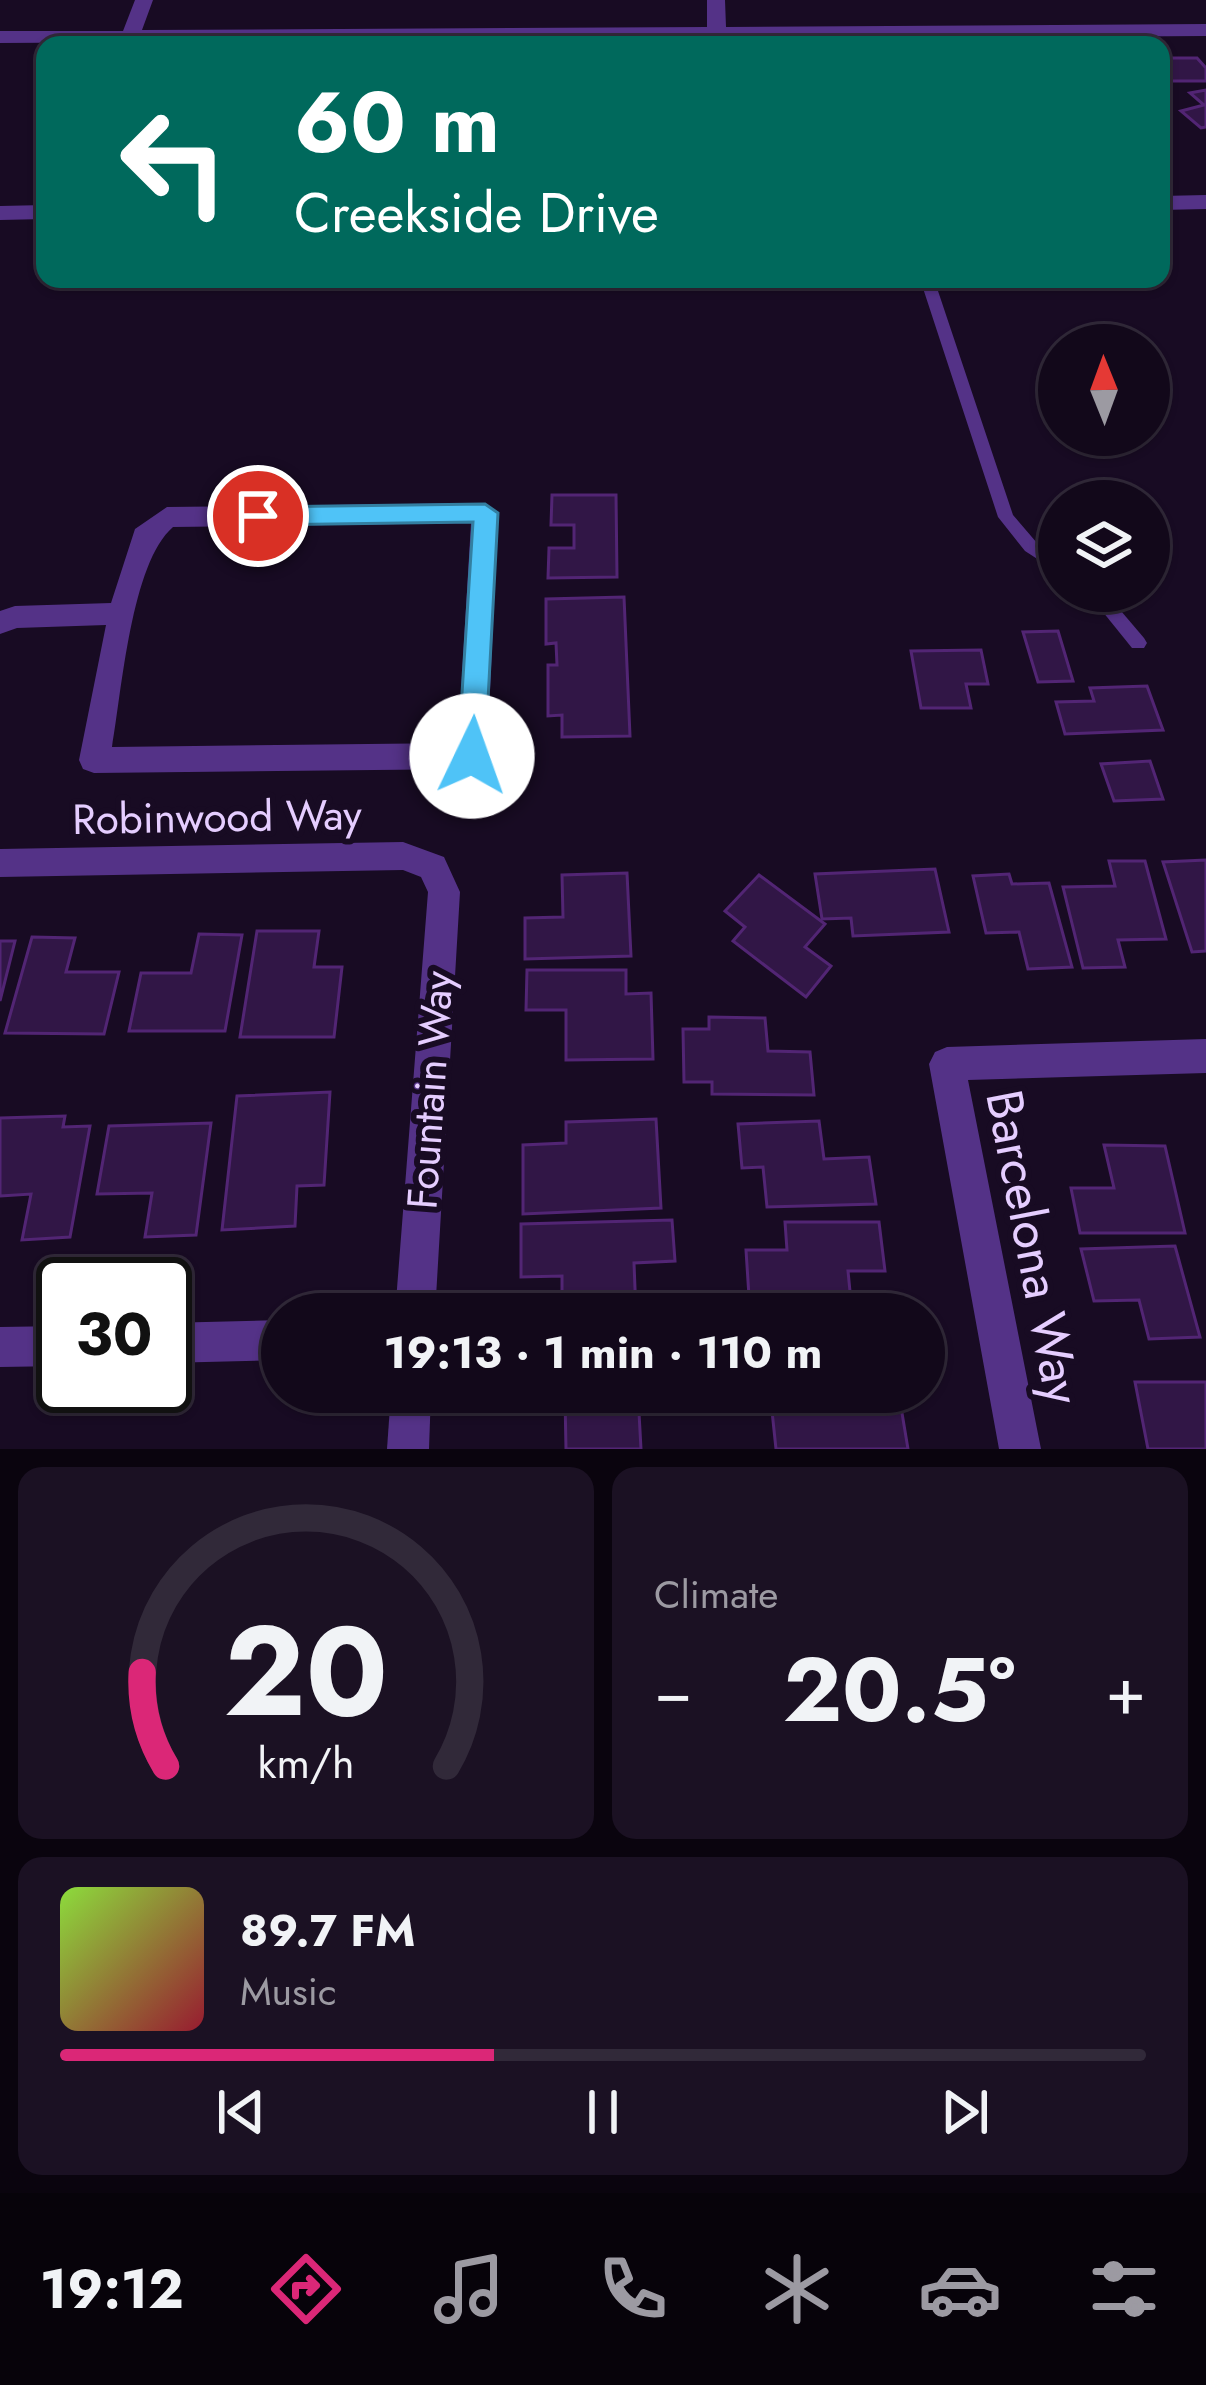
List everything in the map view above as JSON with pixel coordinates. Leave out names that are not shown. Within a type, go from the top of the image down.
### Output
[{"type":"street","points":[[130,36],[143,0]]},
{"type":"street","points":[[716,0],[717,36]]},
{"type":"street","points":[[1040,36],[1206,30]]},
{"type":"street","points":[[0,38],[36,38]]},
{"type":"street","points":[[1170,203],[1206,202]]},
{"type":"street","points":[[0,213],[36,212]]},
{"type":"street","points":[[485,513],[472,756],[94,760],[122,614],[146,536],[167,518],[485,513]]},
{"type":"street","points":[[0,623],[15,616],[122,614]]},
{"type":"street","name":"Robinwood Way","points":[[0,863],[404,856],[433,867]]},
{"type":"street","name":"Fountain Way","points":[[416,1293],[444,892],[433,867]]},
{"type":"street","name":"Barcelona Way","points":[[1020,1449],[947,1064],[1206,1056]]},
{"type":"street","points":[[192,1342],[261,1341]]},
{"type":"street","points":[[0,1347],[36,1346]]},
{"type":"street","points":[[408,1449],[410,1413]]},
{"type":"lane","points":[[930,288],[1006,517],[1038,552]]},
{"type":"lane","points":[[1112,612],[1138,643]]},
{"type":"building","points":[[1170,58],[1197,58],[1206,68],[1206,81],[1170,81]]},
{"type":"building","points":[[1206,90],[1206,127],[1201,128],[1181,111],[1204,105],[1190,93]]},
{"type":"building","points":[[552,495],[616,495],[617,577],[548,578],[549,548],[574,548],[574,525],[551,525]]},
{"type":"building","points":[[624,597],[630,736],[562,737],[562,715],[548,716],[548,665],[557,665],[556,643],[546,644],[546,599]]},
{"type":"building","points":[[1058,631],[1073,681],[1038,682],[1023,632]]},
{"type":"building","points":[[981,650],[988,684],[966,684],[971,708],[921,708],[911,651]]},
{"type":"building","points":[[1147,686],[1163,730],[1065,734],[1056,702],[1094,701],[1090,688]]},
{"type":"building","points":[[1150,761],[1163,799],[1114,801],[1101,764]]},
{"type":"building","points":[[1206,860],[1206,951],[1192,952],[1163,862]]},
{"type":"building","points":[[1109,861],[1145,861],[1166,939],[1118,940],[1125,967],[1083,968],[1063,887],[1115,886]]},
{"type":"building","points":[[935,869],[949,932],[853,936],[851,918],[822,919],[815,874]]},
{"type":"building","points":[[627,873],[631,956],[525,959],[525,918],[563,917],[562,875]]},
{"type":"building","points":[[1009,874],[1012,884],[1049,883],[1072,967],[1028,969],[1019,932],[986,933],[973,876]]},
{"type":"building","points":[[759,875],[825,924],[805,947],[831,966],[806,997],[733,941],[745,927],[725,911]]},
{"type":"building","points":[[257,931],[319,931],[314,967],[342,967],[334,1037],[240,1037]]},
{"type":"building","points":[[199,934],[242,935],[225,1031],[129,1031],[141,973],[191,973]]},
{"type":"building","points":[[32,937],[75,938],[66,972],[119,972],[104,1034],[5,1033]]},
{"type":"building","points":[[0,941],[15,941],[0,1001]]},
{"type":"building","points":[[527,970],[626,970],[626,994],[651,993],[653,1059],[566,1060],[566,1010],[526,1010]]},
{"type":"building","points":[[709,1017],[765,1018],[768,1051],[810,1052],[814,1095],[712,1094],[712,1082],[684,1082],[683,1029],[709,1029]]},
{"type":"building","points":[[330,1092],[324,1185],[297,1186],[295,1226],[222,1230],[237,1096]]},
{"type":"building","points":[[65,1116],[63,1127],[90,1126],[70,1237],[22,1240],[31,1194],[0,1196],[0,1118]]},
{"type":"building","points":[[656,1119],[661,1208],[523,1214],[523,1145],[566,1143],[566,1122]]},
{"type":"building","points":[[819,1121],[824,1159],[869,1157],[876,1204],[767,1207],[763,1167],[742,1168],[738,1124]]},
{"type":"building","points":[[211,1123],[196,1235],[145,1237],[152,1193],[97,1194],[109,1126]]},
{"type":"building","points":[[1104,1145],[1165,1146],[1185,1233],[1080,1233],[1071,1188],[1114,1188]]},
{"type":"building","points":[[672,1220],[675,1261],[634,1263],[635,1293],[562,1293],[562,1276],[521,1277],[521,1224]]},
{"type":"building","points":[[785,1222],[879,1222],[885,1271],[848,1271],[850,1293],[749,1293],[746,1250],[787,1250]]},
{"type":"building","points":[[1175,1246],[1200,1337],[1149,1339],[1139,1300],[1094,1301],[1081,1249]]},
{"type":"building","points":[[1135,1382],[1206,1382],[1206,1449],[1148,1449]]},
{"type":"building","points":[[565,1413],[639,1413],[641,1449],[566,1449]]},
{"type":"building","points":[[772,1413],[902,1413],[908,1449],[776,1449]]},
{"type":"route","points":[[258,516],[485,513],[472,756]]}]
